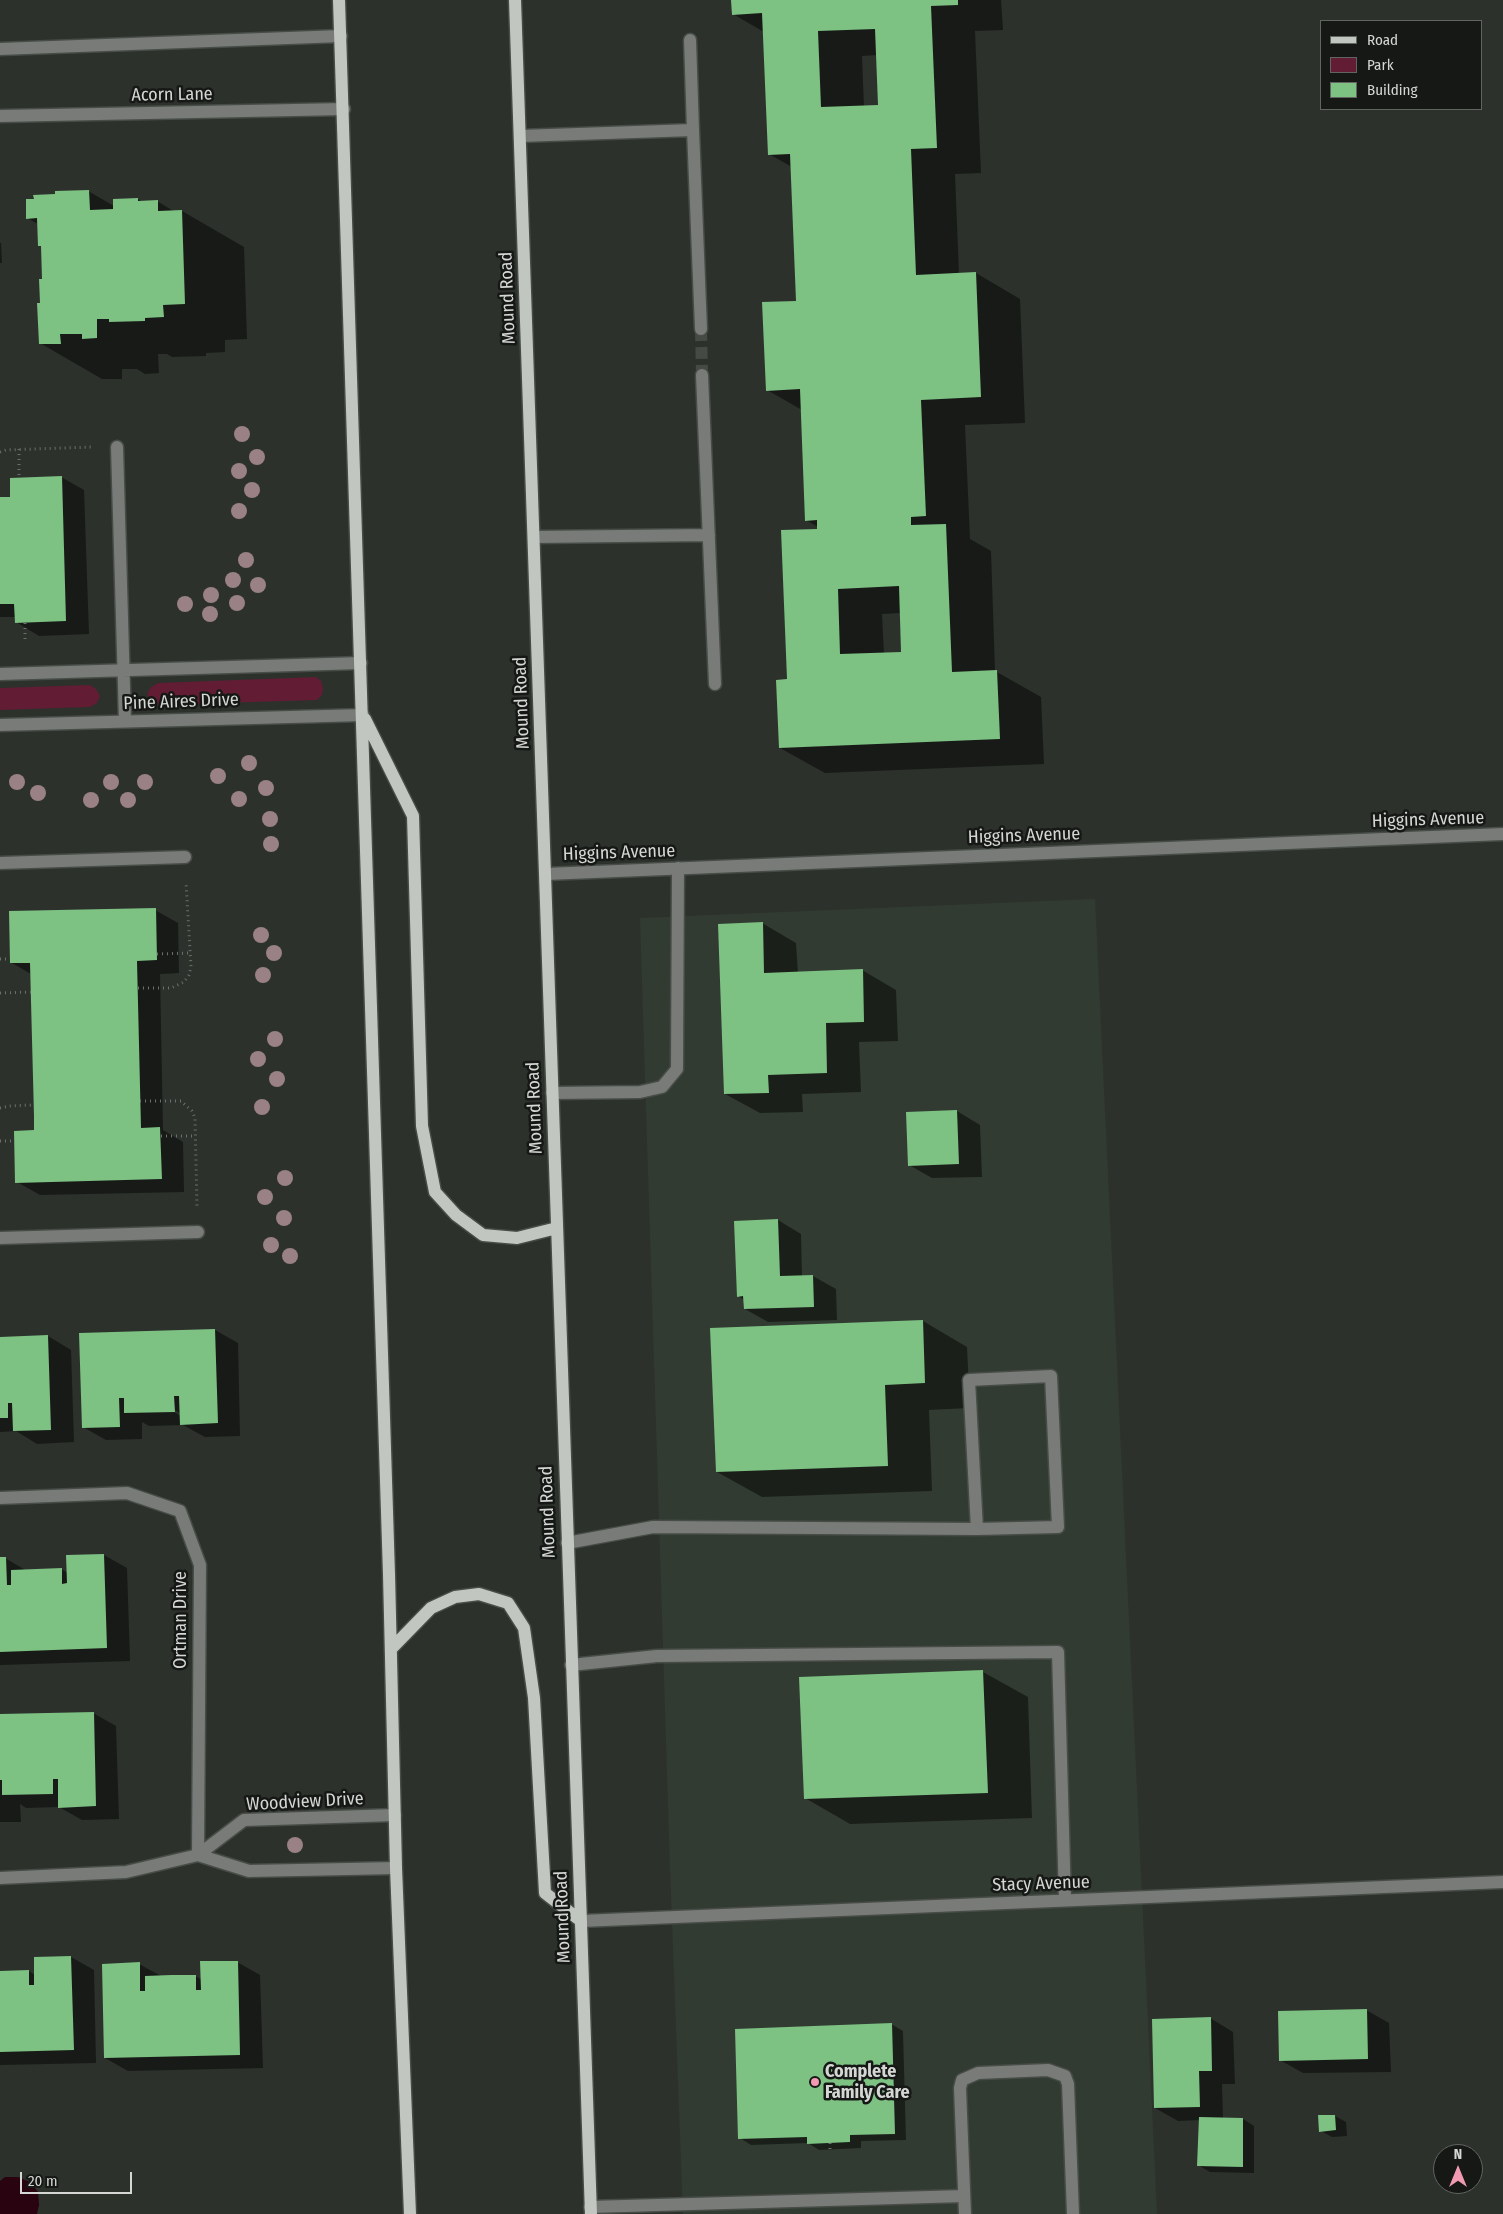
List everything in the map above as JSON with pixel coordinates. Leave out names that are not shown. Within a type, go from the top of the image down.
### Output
[{"type":"main road","points":[[339,0],[363,715],[396,1868],[410,2214]]},
{"type":"main road","name":"Mound Road","points":[[515,0],[590,2211]]},
{"type":"main road","points":[[363,715],[413,816],[422,1126],[435,1192],[456,1215],[483,1235],[517,1238],[557,1228]]},
{"type":"main road","points":[[391,1649],[431,1608],[455,1597],[479,1594],[508,1603],[524,1628],[534,1698],[545,1894],[581,1921]]},
{"type":"street","points":[[0,49],[341,36]]},
{"type":"street","points":[[690,40],[700,328]]},
{"type":"street","name":"Acorn Lane","points":[[0,116],[344,109]]},
{"type":"street","points":[[520,136],[693,130]]},
{"type":"street","points":[[702,375],[715,684]]},
{"type":"street","points":[[117,447],[125,722]]},
{"type":"street","points":[[534,537],[709,535]]},
{"type":"street","name":"Pine Aires Drive","points":[[0,674],[361,663]]},
{"type":"street","name":"Pine Aires Drive","points":[[0,725],[363,715]]},
{"type":"street","name":"Higgins Avenue","points":[[546,874],[1503,834]]},
{"type":"street","points":[[0,862],[185,858]]},
{"type":"street","points":[[552,1093],[640,1092],[662,1087],[677,1069],[678,868]]},
{"type":"street","points":[[0,1238],[198,1232]]},
{"type":"street","points":[[567,1543],[653,1527],[977,1529],[1058,1527],[1051,1376],[968,1380],[977,1529]]},
{"type":"street","name":"Ortman Drive","points":[[0,1498],[128,1493],[180,1510],[200,1565],[198,1855]]},
{"type":"street","points":[[571,1665],[658,1656],[1058,1652],[1065,1900]]},
{"type":"street","name":"Woodview Drive","points":[[0,1878],[126,1872],[198,1855],[244,1820],[395,1815]]},
{"type":"street","points":[[198,1855],[249,1871],[396,1868]]},
{"type":"street","name":"Stacy Avenue","points":[[581,1921],[1503,1882]]},
{"type":"street","points":[[965,2214],[960,2088],[962,2080],[978,2073],[1048,2070],[1065,2076],[1068,2084],[1073,2214]]},
{"type":"street","points":[[590,2211],[964,2196]]},
{"type":"path","points":[[0,452],[93,447]]},
{"type":"path","points":[[19,450],[19,477]]},
{"type":"path","points":[[25,623],[25,640]]},
{"type":"path","points":[[138,988],[172,988],[184,982],[191,966],[186,879]]},
{"type":"path","points":[[157,954],[190,953]]},
{"type":"path","points":[[0,960],[10,959]]},
{"type":"path","points":[[0,993],[31,992]]},
{"type":"path","points":[[140,1101],[173,1100],[187,1105],[195,1118],[197,1209]]},
{"type":"path","points":[[0,1108],[33,1105]]},
{"type":"path","points":[[161,1136],[195,1136]]},
{"type":"path","points":[[0,1141],[14,1141]]},
{"type":"path","points":[[830,2143],[830,2149]]},
{"type":"shaded area","points":[[1095,899],[1157,2214],[683,2214],[640,918]]},
{"type":"shaded area","points":[[5,2177],[18,2177],[30,2182],[38,2192],[39,2205],[37,2214],[0,2214],[0,2181]]},
{"type":"green space","points":[[316,677],[321,681],[323,688],[322,695],[317,700],[158,705],[151,701],[147,694],[151,687],[158,683]]},
{"type":"green space","points":[[90,685],[96,689],[100,696],[97,703],[90,707],[0,710],[0,688]]},
{"type":"building","points":[[731,0],[958,0],[958,5],[931,6],[937,148],[911,149],[916,275],[976,272],[981,397],[921,400],[926,516],[911,517],[911,525],[946,524],[952,672],[997,670],[1000,739],[779,748],[776,680],[787,679],[781,530],[817,529],[817,520],[805,521],[800,389],[766,391],[762,302],[796,301],[790,154],[768,155],[762,13],[732,15]],"holes":[[[875,29],[878,105],[821,107],[818,31]],[[899,586],[901,652],[840,654],[838,589]]]},
{"type":"building","points":[[89,190],[90,210],[113,209],[113,199],[138,198],[138,201],[158,200],[158,211],[182,210],[185,304],[163,305],[164,317],[145,318],[145,321],[109,322],[109,319],[97,319],[97,338],[82,339],[82,334],[60,334],[61,344],[39,344],[37,303],[40,303],[39,279],[42,279],[41,246],[38,246],[37,218],[26,219],[26,199],[34,199],[33,195],[55,194],[55,191]]},
{"type":"building","points":[[62,476],[66,621],[15,623],[14,604],[0,604],[0,497],[10,497],[10,478]]},
{"type":"building","points":[[156,908],[157,960],[137,961],[141,1128],[160,1127],[162,1179],[15,1183],[14,1131],[34,1130],[34,1116],[30,963],[10,963],[9,911]]},
{"type":"building","points":[[763,922],[764,973],[863,969],[864,1022],[826,1023],[827,1073],[768,1075],[769,1093],[724,1094],[718,924]]},
{"type":"building","points":[[957,1110],[959,1164],[908,1166],[906,1112]]},
{"type":"building","points":[[778,1219],[780,1276],[813,1275],[814,1307],[744,1309],[743,1296],[737,1297],[734,1221]]},
{"type":"building","points":[[923,1320],[925,1383],[885,1385],[888,1466],[716,1472],[710,1328]]},
{"type":"building","points":[[215,1329],[218,1423],[180,1425],[179,1396],[174,1396],[175,1412],[124,1413],[124,1398],[119,1398],[120,1427],[82,1428],[79,1333]]},
{"type":"building","points":[[48,1335],[51,1430],[13,1431],[12,1403],[8,1403],[8,1418],[0,1418],[0,1337]]},
{"type":"building","points":[[104,1554],[107,1648],[0,1652],[0,1557],[6,1557],[7,1585],[11,1585],[11,1570],[62,1568],[62,1584],[67,1583],[66,1555]]},
{"type":"building","points":[[983,1670],[988,1793],[804,1799],[799,1677]]},
{"type":"building","points":[[94,1712],[96,1806],[58,1808],[58,1779],[53,1779],[53,1794],[2,1795],[2,1780],[0,1780],[0,1714]]},
{"type":"building","points":[[71,1956],[74,2050],[0,2052],[0,1971],[29,1970],[29,1985],[34,1985],[34,1957]]},
{"type":"building","points":[[200,1961],[238,1961],[240,2055],[104,2058],[102,1964],[140,1962],[140,1991],[145,1991],[145,1976],[171,1975],[196,1975],[196,1990],[201,1990]]},
{"type":"building","points":[[1367,2009],[1368,2059],[1279,2061],[1278,2011]]},
{"type":"building","points":[[1211,2017],[1212,2071],[1199,2071],[1200,2107],[1154,2108],[1152,2019]]},
{"type":"building","name":"Complete Family Care","points":[[892,2023],[895,2134],[850,2135],[850,2142],[807,2144],[807,2137],[738,2139],[735,2029]]},
{"type":"building","points":[[1318,2115],[1335,2115],[1336,2130],[1319,2132]]},
{"type":"building","points":[[1199,2117],[1243,2118],[1243,2167],[1197,2166]]},
{"type":"tunnel","points":[[701,329],[702,375]]},
{"type":"place","name":"Complete Family Care","points":[[815,2082]]}]
